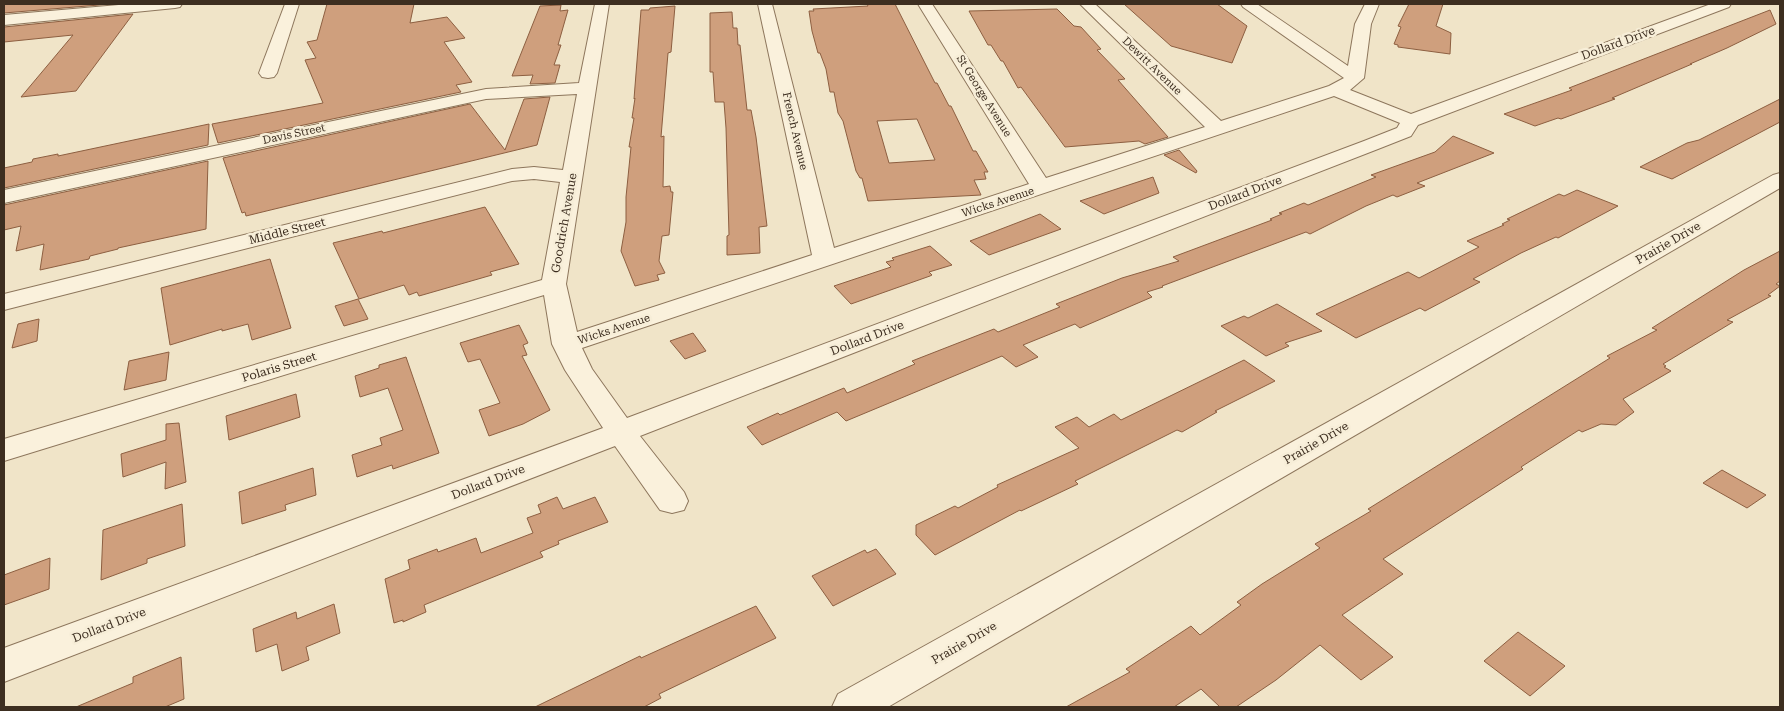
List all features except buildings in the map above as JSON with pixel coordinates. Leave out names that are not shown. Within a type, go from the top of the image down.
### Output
[{"type":"street","points":[[4,20],[123,6],[175,4]]},
{"type":"street","points":[[268,73],[292,4]]},
{"type":"street","name":"Goodrich Avenue","points":[[602,4],[554,284],[566,344],[579,370],[672,501]]},
{"type":"street","name":"French Avenue","points":[[765,4],[825,259]]},
{"type":"street","name":"St George Avenue","points":[[926,4],[1042,188]]},
{"type":"street","name":"Dewitt Avenue","points":[[1087,4],[1218,129]]},
{"type":"street","points":[[1248,4],[1355,78],[1363,24],[1372,4]]},
{"type":"street","name":"Dollard Drive","points":[[4,665],[622,432],[1379,142],[1404,132],[1411,121],[1724,4]]},
{"type":"street","name":"Wicks Avenue","points":[[566,344],[1335,90],[1347,85],[1355,78]]},
{"type":"street","name":"Davis Street","points":[[4,196],[486,94],[587,88]]},
{"type":"street","points":[[1335,90],[1411,121]]},
{"type":"street","name":"Middle Street","points":[[4,302],[512,175],[534,173],[572,177]]},
{"type":"street","name":"Prairie Drive","points":[[852,707],[1780,179]]},
{"type":"street","name":"Polaris Street","points":[[4,450],[554,284]]}]
